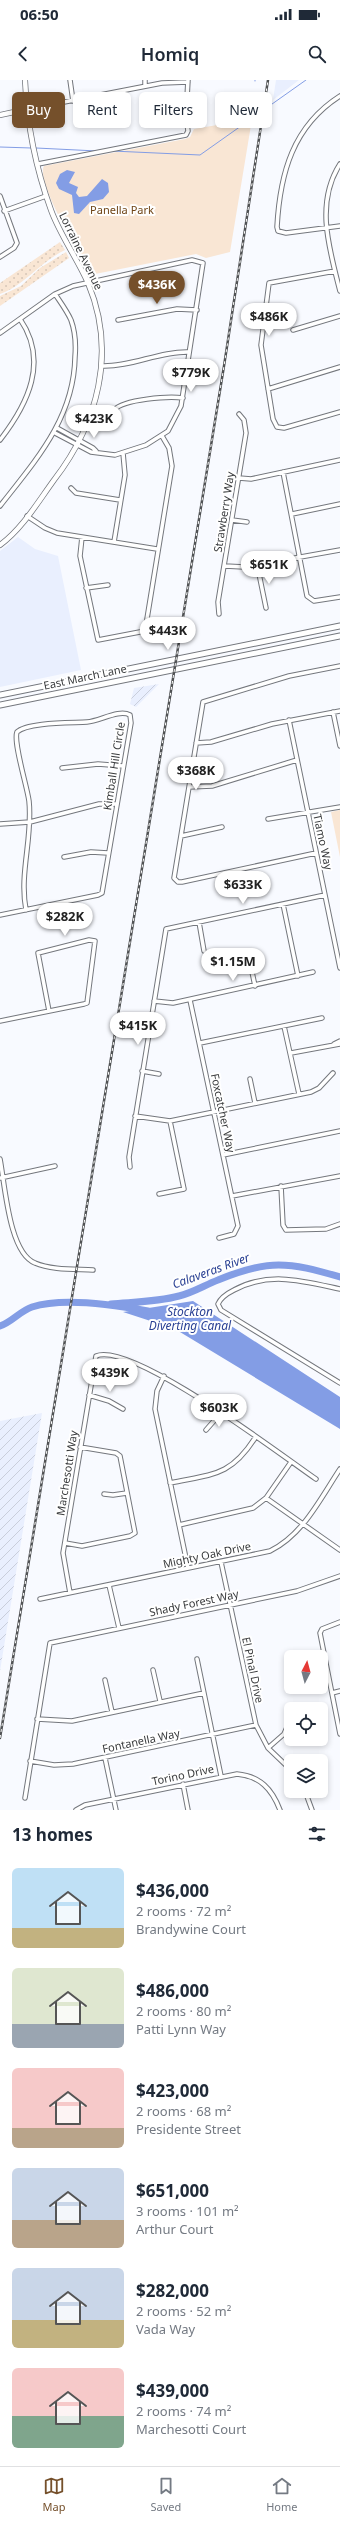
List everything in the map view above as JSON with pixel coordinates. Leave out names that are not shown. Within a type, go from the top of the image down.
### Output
[{"type":"main road","name":"East March Lane","points":[[0,695],[340,626]]},
{"type":"main road","name":"East March Lane","points":[[0,705],[340,636]]},
{"type":"street","name":"Lorraine Avenue","points":[[25,80],[26,92]]},
{"type":"street","points":[[65,102],[73,101],[70,80]]},
{"type":"street","points":[[144,80],[145,86]]},
{"type":"street","points":[[38,164],[184,135],[188,131],[186,116],[188,81],[145,86],[116,92]]},
{"type":"street","points":[[340,96],[315,115],[294,144],[286,172],[277,223],[278,230],[293,232],[327,229],[340,226]]},
{"type":"street","points":[[0,115],[12,112]]},
{"type":"street","name":"Lorraine Avenue","points":[[0,545],[27,516],[81,441],[94,409],[102,366],[99,323],[88,282],[56,223],[46,196],[31,128]]},
{"type":"street","points":[[340,164],[330,183],[326,199],[327,229],[340,291]]},
{"type":"street","points":[[0,196],[17,243],[14,248],[0,257]]},
{"type":"street","points":[[4,210],[46,196]]},
{"type":"street","points":[[0,333],[56,294],[88,282],[192,260],[203,262],[183,398],[176,420],[162,436],[123,453],[108,455],[96,451],[57,428]]},
{"type":"street","points":[[335,271],[269,283],[261,334],[262,356],[273,419],[277,427],[284,428],[340,412]]},
{"type":"street","points":[[0,506],[55,433],[70,394],[75,351],[72,321],[56,294]]},
{"type":"street","points":[[118,320],[177,309],[197,310]]},
{"type":"street","points":[[293,330],[340,316]]},
{"type":"street","points":[[0,440],[23,405],[33,371],[34,350],[32,339],[20,319]]},
{"type":"street","points":[[102,366],[116,365],[177,352],[189,352]]},
{"type":"street","points":[[268,388],[340,367]]},
{"type":"street","points":[[114,410],[120,406],[163,397],[183,398]]},
{"type":"street","name":"Strawberry Way","points":[[219,614],[218,602],[246,433],[244,420],[240,414]]},
{"type":"street","points":[[55,433],[91,452],[96,451]]},
{"type":"street","points":[[82,537],[80,556],[98,640],[145,631],[157,549],[172,466],[169,448],[162,436]]},
{"type":"street","points":[[114,542],[124,475],[123,453]]},
{"type":"street","points":[[239,478],[251,479],[340,460]]},
{"type":"street","points":[[283,472],[310,599],[314,601],[340,597]]},
{"type":"street","points":[[71,488],[76,493],[120,500]]},
{"type":"street","points":[[292,514],[340,504]]},
{"type":"street","points":[[27,516],[51,531],[157,549]]},
{"type":"street","points":[[232,520],[247,522]]},
{"type":"street","points":[[225,566],[236,567],[340,550]]},
{"type":"street","points":[[257,564],[266,608]]},
{"type":"street","points":[[86,588],[108,585]]},
{"type":"street","points":[[316,853],[182,882],[176,881],[174,876],[203,702],[289,676],[340,666]]},
{"type":"street","points":[[196,743],[211,742],[288,720],[340,711]]},
{"type":"street","points":[[333,712],[340,746]]},
{"type":"street","name":"Kimball Hill Circle","points":[[127,714],[131,719],[117,804],[101,895],[26,910],[22,883],[30,822],[27,787],[16,738],[18,730],[53,724],[90,722],[127,714]]},
{"type":"street","name":"Tiamo Way","points":[[288,720],[340,968]]},
{"type":"street","points":[[189,787],[212,786],[297,760]]},
{"type":"street","points":[[62,768],[98,764],[123,766]]},
{"type":"street","points":[[0,824],[30,822],[99,804],[117,804]]},
{"type":"street","points":[[268,819],[340,806]]},
{"type":"street","points":[[181,836],[222,827]]},
{"type":"street","points":[[64,857],[91,852],[108,853]]},
{"type":"street","points":[[130,1167],[128,1157],[166,929],[325,895]]},
{"type":"street","points":[[283,904],[298,976]]},
{"type":"street","points":[[0,915],[26,910]]},
{"type":"street","points":[[199,922],[204,951]]},
{"type":"street","points":[[0,1021],[49,1011],[87,1003],[95,941],[89,940],[38,953],[49,1011]]},
{"type":"street","points":[[249,958],[255,986]]},
{"type":"street","points":[[154,1001],[173,1003],[190,1000],[313,972]]},
{"type":"street","name":"Foxcatcher Way","points":[[190,1000],[232,1196],[237,1231],[234,1234],[218,1238]]},
{"type":"street","points":[[200,1043],[322,1018]]},
{"type":"street","points":[[284,1026],[299,1094]]},
{"type":"street","points":[[334,1044],[340,1041]]},
{"type":"street","points":[[291,1053],[340,1044]]},
{"type":"street","points":[[142,1071],[159,1074]]},
{"type":"street","points":[[135,1116],[170,1121],[299,1094],[319,1088],[333,1073]]},
{"type":"street","points":[[250,1079],[255,1103]]},
{"type":"street","points":[[159,1194],[184,1189],[170,1121]]},
{"type":"street","points":[[223,1155],[340,1131]]},
{"type":"street","points":[[0,1159],[2,1177],[18,1246],[23,1255],[33,1263],[93,1270]]},
{"type":"street","points":[[2,1177],[55,1166]]},
{"type":"street","points":[[232,1196],[340,1176]]},
{"type":"street","points":[[281,1186],[283,1224],[286,1230],[326,1229],[340,1224]]},
{"type":"street","points":[[340,1289],[289,1279],[265,1278],[244,1284],[222,1298],[218,1304],[221,1310],[340,1383]]},
{"type":"street","name":"Marchesotti Way","points":[[70,1593],[63,1560],[80,1447],[96,1356],[109,1354],[122,1357],[164,1376]]},
{"type":"street","points":[[188,1568],[155,1409],[157,1391],[164,1376],[316,1479]]},
{"type":"street","points":[[89,1395],[109,1401],[123,1409]]},
{"type":"street","points":[[206,1430],[220,1414]]},
{"type":"street","points":[[170,1483],[223,1472],[244,1455],[255,1438]]},
{"type":"street","points":[[65,1543],[82,1546],[133,1535],[136,1530],[118,1454],[80,1447]]},
{"type":"street","points":[[179,1525],[245,1511],[266,1498],[291,1462]]},
{"type":"street","name":"Mighty Oak Drive","points":[[40,1599],[221,1562],[275,1548],[290,1539],[303,1524],[340,1469]]},
{"type":"street","points":[[104,1494],[113,1496],[127,1493]]},
{"type":"street","points":[[266,1498],[340,1550]]},
{"type":"street","name":"El Pinal Drive","points":[[221,1562],[256,1725],[268,1748],[284,1763]]},
{"type":"street","name":"Shady Forest Way","points":[[37,1719],[50,1643],[297,1590],[340,1576]]},
{"type":"street","points":[[109,1585],[119,1628]]},
{"type":"street","points":[[340,1622],[320,1630],[340,1734]]},
{"type":"street","points":[[197,1660],[221,1776]]},
{"type":"street","points":[[153,1670],[160,1701]]},
{"type":"street","points":[[105,1680],[112,1712]]},
{"type":"street","points":[[332,1693],[340,1691]]},
{"type":"street","points":[[25,1798],[37,1719],[64,1722],[204,1692]]},
{"type":"street","name":"Fontanella Way","points":[[30,1761],[64,1765],[105,1758],[256,1725]]},
{"type":"street","points":[[268,1748],[284,1734]]},
{"type":"street","points":[[105,1758],[116,1810]]},
{"type":"street","name":"Torino Drive","points":[[76,1810],[85,1805],[182,1784],[221,1776],[243,1775],[259,1780],[270,1790],[280,1810]]},
{"type":"street","points":[[182,1784],[188,1810]]},
{"type":"street","points":[[308,1798],[312,1810]]},
{"type":"shaded area","points":[[276,80],[299,80],[273,100]]},
{"type":"shaded area","points":[[18,537],[35,549],[58,556],[81,670],[0,687],[0,551]]},
{"type":"shaded area","points":[[159,684],[136,707],[130,704],[134,688]]},
{"type":"shaded area","points":[[42,1413],[0,1671],[0,1421]]},
{"type":"green space","name":"Panella Park","points":[[215,125],[215,128],[251,128],[230,252],[206,258],[196,254],[90,275],[52,203],[43,174],[44,166],[185,139],[190,137],[194,129],[207,128]]},
{"type":"green space","points":[[60,242],[65,250],[48,261],[25,280],[0,294],[0,283]]},
{"type":"green space","points":[[66,252],[69,258],[0,306],[0,296],[21,286],[40,268]]},
{"type":"green space","points":[[340,810],[340,857],[331,812]]},
{"type":"water","points":[[67,170],[75,172],[69,183],[78,187],[76,193],[79,197],[87,196],[102,179],[108,183],[109,192],[103,199],[90,202],[79,214],[74,213],[72,195],[59,189],[56,183],[60,174]]},
{"type":"water","name":"Stockton Diverting Canal","points":[[193,1301],[340,1397],[340,1429],[175,1329],[123,1312]]},
{"type":"waterway","points":[[112,151],[200,155],[306,80]]},
{"type":"waterway","points":[[0,147],[31,148]]},
{"type":"waterway","points":[[36,148],[97,151]]},
{"type":"waterway","name":"Calaveras River","points":[[111,1304],[154,1301],[171,1298],[189,1293],[236,1273],[265,1266],[279,1265],[306,1268],[340,1277]]},
{"type":"waterway","name":"Calaveras River","points":[[0,1326],[32,1307],[45,1304],[74,1302],[105,1304],[148,1311]]},
{"type":"railway","points":[[0,1738],[224,366],[268,80]]}]
